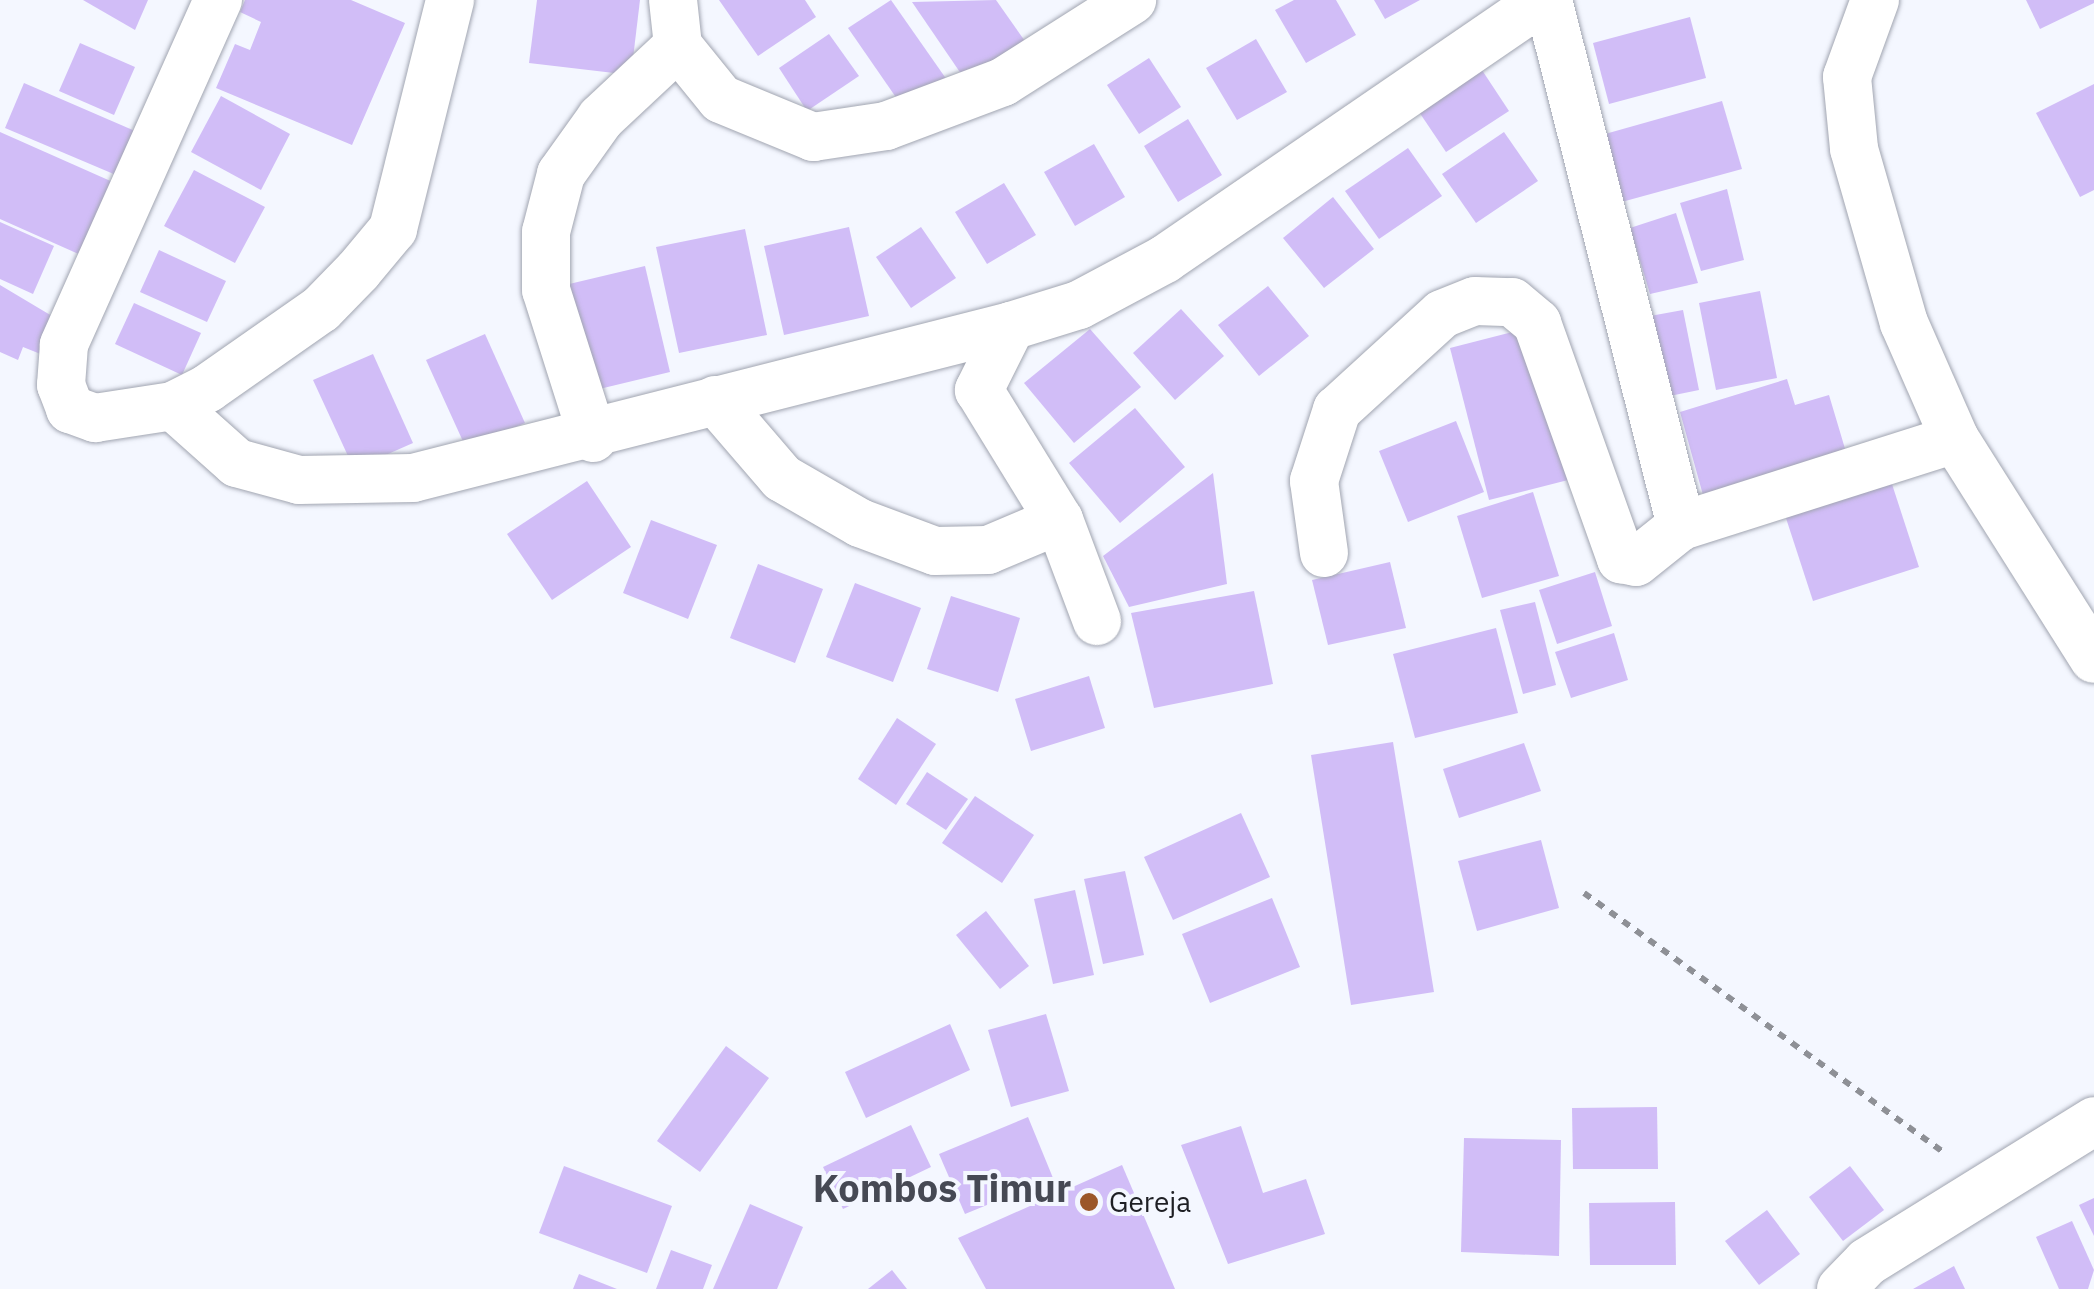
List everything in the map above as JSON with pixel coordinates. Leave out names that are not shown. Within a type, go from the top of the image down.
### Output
[{"type":"street","points":[[218,0],[64,346],[61,385],[70,409],[95,418],[173,406],[321,309],[392,230],[450,0]]},
{"type":"street","points":[[592,438],[546,290],[546,232],[571,160],[675,23],[721,99],[813,138],[886,126],[1003,82],[1132,0]]},
{"type":"street","points":[[173,406],[237,463],[299,480],[413,478],[592,438],[715,400],[1010,326],[1079,305],[1164,260],[1546,0],[1680,526]]},
{"type":"street","points":[[1874,1],[1846,77],[1854,149],[1904,322],[1955,439],[2094,659]]},
{"type":"street","points":[[1324,553],[1314,482],[1337,410],[1442,314],[1476,302],[1512,302],[1538,323],[1621,560],[1636,562],[1680,526],[1955,439]]},
{"type":"street","points":[[1010,326],[979,390],[1059,520],[1097,621]]},
{"type":"street","points":[[715,400],[782,478],[860,523],[935,551],[988,550],[1059,520]]},
{"type":"street","points":[[1841,1289],[1867,1262],[2094,1121]]},
{"type":"path","points":[[1584,894],[1991,1186]]},
{"type":"building","points":[[83,0],[148,0],[135,30]]},
{"type":"building","points":[[245,0],[351,0],[405,23],[352,145],[216,88],[235,44],[250,50],[261,22],[240,12]]},
{"type":"building","points":[[537,0],[640,0],[631,75],[529,63]]},
{"type":"building","points":[[719,0],[805,0],[816,17],[758,56]]},
{"type":"building","points":[[891,0],[947,80],[904,109],[848,28]]},
{"type":"building","points":[[996,0],[1027,44],[968,84],[912,2]]},
{"type":"building","points":[[1294,0],[1336,0],[1356,35],[1306,63],[1275,10]]},
{"type":"building","points":[[1374,0],[1420,0],[1385,19]]},
{"type":"building","points":[[2026,0],[2094,0],[2094,3],[2040,29]]},
{"type":"building","points":[[1690,17],[1706,78],[1609,104],[1593,43]]},
{"type":"building","points":[[829,34],[859,76],[807,111],[779,68]]},
{"type":"building","points":[[1256,39],[1287,92],[1237,120],[1206,68]]},
{"type":"building","points":[[80,43],[135,67],[114,115],[59,91]]},
{"type":"building","points":[[1149,58],[1181,107],[1139,134],[1107,85]]},
{"type":"building","points":[[1476,61],[1509,111],[1446,152],[1413,103]]},
{"type":"building","points":[[24,83],[135,131],[116,175],[5,128]]},
{"type":"building","points":[[2094,84],[2094,190],[2080,197],[2036,113]]},
{"type":"building","points":[[221,96],[290,134],[261,190],[191,152]]},
{"type":"building","points":[[1722,101],[1742,169],[1618,203],[1598,136]]},
{"type":"building","points":[[1188,119],[1222,175],[1178,202],[1144,146]]},
{"type":"building","points":[[0,132],[115,183],[83,256],[0,219]]},
{"type":"building","points":[[1504,132],[1538,181],[1476,223],[1442,174]]},
{"type":"building","points":[[1094,144],[1125,197],[1075,226],[1044,172]]},
{"type":"building","points":[[1408,148],[1442,196],[1379,239],[1345,191]]},
{"type":"building","points":[[194,170],[265,207],[235,263],[164,226]]},
{"type":"building","points":[[1004,183],[1036,235],[987,264],[955,212]]},
{"type":"building","points":[[1727,189],[1744,260],[1701,271],[1680,203]]},
{"type":"building","points":[[1333,197],[1374,249],[1324,288],[1283,238]]},
{"type":"building","points":[[1676,213],[1698,283],[1650,294],[1630,228]]},
{"type":"building","points":[[0,222],[54,246],[33,294],[0,279]]},
{"type":"building","points":[[849,227],[869,316],[784,335],[764,246]]},
{"type":"building","points":[[921,227],[956,278],[911,308],[876,257]]},
{"type":"building","points":[[745,229],[767,335],[679,353],[656,247]]},
{"type":"building","points":[[159,250],[226,281],[207,322],[140,292]]},
{"type":"building","points":[[645,266],[670,372],[591,391],[565,285]]},
{"type":"building","points":[[0,285],[57,319],[43,355],[23,347],[18,360],[0,352]]},
{"type":"building","points":[[1268,286],[1309,336],[1259,376],[1218,325]]},
{"type":"building","points":[[1760,291],[1777,378],[1716,390],[1699,303]]},
{"type":"building","points":[[134,303],[201,333],[182,375],[115,344]]},
{"type":"building","points":[[1181,309],[1224,356],[1175,400],[1133,353]]},
{"type":"building","points":[[1683,310],[1699,390],[1655,399],[1639,318]]},
{"type":"building","points":[[1532,327],[1572,479],[1489,500],[1450,348]]},
{"type":"building","points":[[1090,329],[1141,387],[1074,443],[1024,383]]},
{"type":"building","points":[[485,334],[525,423],[466,448],[426,360]]},
{"type":"building","points":[[373,354],[413,443],[354,469],[313,380]]},
{"type":"building","points":[[1787,379],[1795,405],[1829,395],[1846,452],[1703,495],[1680,412]]},
{"type":"building","points":[[1135,408],[1185,467],[1120,523],[1069,463]]},
{"type":"building","points":[[1456,421],[1484,492],[1408,522],[1379,451]]},
{"type":"building","points":[[1213,473],[1227,584],[1129,607],[1103,556]]},
{"type":"building","points":[[1890,478],[1919,567],[1813,601],[1784,512]]},
{"type":"building","points":[[587,481],[631,547],[552,600],[507,534]]},
{"type":"building","points":[[1533,492],[1559,576],[1482,598],[1457,516]]},
{"type":"building","points":[[651,520],[717,545],[688,619],[623,593]]},
{"type":"building","points":[[1390,562],[1406,628],[1328,645],[1312,580]]},
{"type":"building","points":[[758,564],[823,589],[795,663],[730,638]]},
{"type":"building","points":[[1595,572],[1612,626],[1557,644],[1539,590]]},
{"type":"building","points":[[855,583],[921,608],[893,682],[826,657]]},
{"type":"building","points":[[1254,591],[1273,684],[1154,708],[1131,613]]},
{"type":"building","points":[[951,596],[1020,618],[998,692],[927,669]]},
{"type":"building","points":[[1535,602],[1556,685],[1523,694],[1500,610]]},
{"type":"building","points":[[1496,628],[1518,713],[1415,738],[1393,654]]},
{"type":"building","points":[[1614,633],[1628,680],[1571,698],[1555,652]]},
{"type":"building","points":[[1089,676],[1105,728],[1031,751],[1015,699]]},
{"type":"building","points":[[897,718],[936,744],[896,805],[858,779]]},
{"type":"building","points":[[1393,742],[1434,992],[1351,1005],[1311,755]]},
{"type":"building","points":[[1524,743],[1541,791],[1459,818],[1443,769]]},
{"type":"building","points":[[927,772],[968,799],[946,830],[906,804]]},
{"type":"building","points":[[975,796],[1034,835],[1002,883],[942,843]]},
{"type":"building","points":[[1241,813],[1270,877],[1173,920],[1144,857]]},
{"type":"building","points":[[1541,840],[1559,908],[1477,931],[1458,861]]},
{"type":"building","points":[[1125,871],[1144,955],[1103,964],[1084,879]]},
{"type":"building","points":[[1075,890],[1094,975],[1053,984],[1034,899]]},
{"type":"building","points":[[1272,898],[1300,967],[1210,1003],[1182,934]]},
{"type":"building","points":[[986,911],[1029,966],[1000,989],[956,935]]},
{"type":"building","points":[[1046,1014],[1069,1091],[1011,1107],[988,1030]]},
{"type":"building","points":[[950,1024],[970,1070],[866,1118],[845,1072]]},
{"type":"building","points":[[726,1046],[769,1078],[700,1172],[657,1141]]},
{"type":"building","points":[[1657,1107],[1658,1169],[1573,1169],[1572,1108]]},
{"type":"building","points":[[1028,1117],[1053,1178],[965,1214],[939,1154]]},
{"type":"building","points":[[911,1125],[931,1167],[843,1209],[823,1167]]},
{"type":"building","points":[[1241,1126],[1263,1193],[1306,1179],[1325,1234],[1228,1264],[1181,1145]]},
{"type":"building","points":[[1464,1138],[1561,1140],[1559,1256],[1461,1252]]},
{"type":"building","name":"Gereja","points":[[1122,1165],[1175,1289],[986,1289],[958,1238]]},
{"type":"building","points":[[564,1166],[672,1206],[647,1273],[539,1233]]},
{"type":"building","points":[[1850,1166],[1884,1210],[1843,1241],[1809,1197]]},
{"type":"building","points":[[2094,1198],[2094,1236],[2079,1205]]},
{"type":"building","points":[[1675,1202],[1676,1265],[1590,1265],[1589,1203]]},
{"type":"building","points":[[750,1204],[803,1227],[777,1289],[713,1289]]},
{"type":"building","points":[[1767,1210],[1800,1254],[1759,1285],[1725,1241]]},
{"type":"building","points":[[2072,1221],[2094,1270],[2088,1289],[2059,1289],[2036,1237]]},
{"type":"building","points":[[671,1250],[712,1265],[703,1289],[656,1289]]},
{"type":"building","points":[[1954,1266],[1965,1289],[1913,1289]]},
{"type":"building","points":[[892,1270],[907,1289],[868,1289]]},
{"type":"building","points":[[579,1274],[617,1289],[573,1289]]},
{"type":"place","name":"Gereja","points":[[1089,1202]]},
{"type":"district","name":"Kombos Timur","points":[[942,1188]]}]
